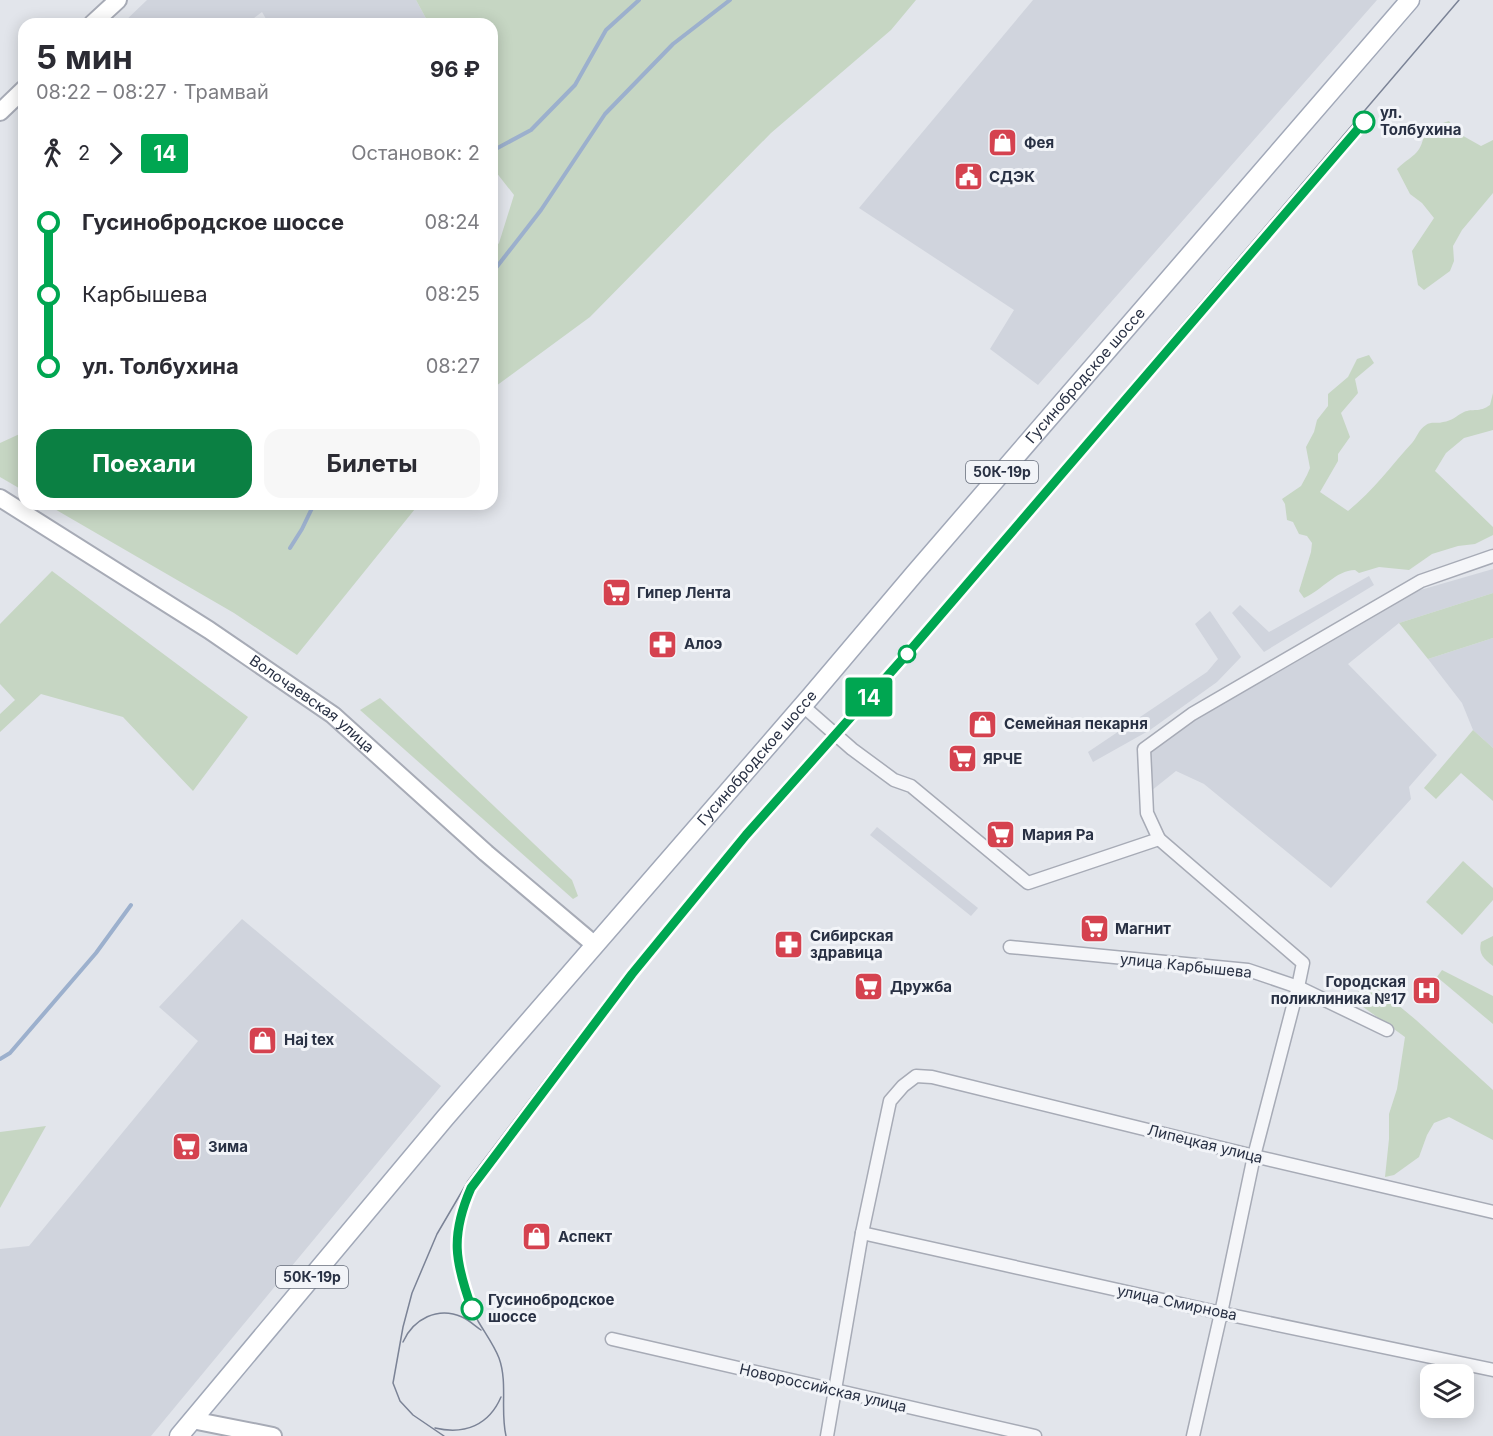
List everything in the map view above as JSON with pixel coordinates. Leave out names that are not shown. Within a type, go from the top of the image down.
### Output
[{"type":"main road","name":"Гусинобродское шоссе","points":[[179,1436],[445,1118],[803,706],[1410,0]]},
{"type":"street","points":[[98,18],[118,0]]},
{"type":"street","points":[[0,111],[18,94]]},
{"type":"street","name":"Волочаевская улица","points":[[0,498],[18,509]]},
{"type":"street","name":"Волочаевская улица","points":[[19,510],[209,630],[333,715],[486,853],[595,945]]},
{"type":"street","points":[[1193,1436],[1254,1156],[1303,963],[1160,839],[1147,813],[1144,749],[1192,714],[1421,580],[1493,556]]},
{"type":"street","points":[[803,706],[852,749],[894,780],[911,786],[1028,883],[1160,839]]},
{"type":"street","name":"улица Карбышева","points":[[1010,947],[1248,970],[1298,987],[1387,1030]]},
{"type":"street","name":"Липецкая улица","points":[[862,1233],[890,1101],[903,1086],[916,1076],[932,1077],[1493,1212]]},
{"type":"street","points":[[827,1436],[862,1233]]},
{"type":"street","name":"улица Смирнова","points":[[862,1233],[1221,1313],[1493,1370]]},
{"type":"street","name":"Новороссийская улица","points":[[612,1339],[1035,1436]]},
{"type":"street","points":[[192,1420],[273,1436]]},
{"type":"shaded area","points":[[147,0],[416,0],[426,18],[266,18],[262,12],[254,18],[128,18]]},
{"type":"shaded area","points":[[1033,0],[1377,0],[1038,385],[990,349],[1014,310],[859,208]]},
{"type":"shaded area","points":[[1493,569],[1493,593],[1399,623],[1348,664],[1437,755],[1409,787],[1411,799],[1331,888],[1204,784],[1176,771],[1151,791],[1148,753],[1194,720],[1403,595]]},
{"type":"shaded area","points":[[1369,576],[1374,585],[1264,652],[1232,613],[1240,605],[1269,632]]},
{"type":"shaded area","points":[[1210,611],[1241,657],[1217,682],[1150,730],[1093,762],[1088,752],[1207,672],[1218,659],[1195,624]]},
{"type":"shaded area","points":[[1493,638],[1493,748],[1473,730],[1462,703],[1428,659]]},
{"type":"shaded area","points":[[877,827],[978,908],[971,916],[870,835]]},
{"type":"shaded area","points":[[242,919],[441,1086],[151,1436],[0,1436],[0,1249],[29,1246],[198,1041],[159,1007]]},
{"type":"green space","points":[[416,0],[916,0],[891,30],[771,133],[590,317],[498,385],[498,244],[514,195],[498,175],[498,18],[426,18]]},
{"type":"green space","points":[[1449,121],[1458,133],[1481,146],[1493,140],[1493,193],[1462,230],[1453,246],[1454,261],[1450,271],[1424,290],[1418,285],[1412,251],[1434,218],[1422,203],[1410,194],[1397,169],[1419,149],[1425,129]]},
{"type":"green space","points":[[1369,355],[1374,363],[1355,379],[1358,393],[1341,413],[1350,437],[1338,454],[1338,461],[1320,492],[1348,511],[1381,479],[1424,427],[1430,423],[1449,421],[1467,411],[1486,407],[1490,405],[1493,393],[1493,430],[1464,438],[1446,453],[1435,471],[1493,527],[1493,535],[1475,544],[1458,546],[1432,554],[1409,570],[1379,567],[1359,573],[1355,570],[1341,573],[1304,598],[1299,591],[1312,543],[1307,536],[1299,534],[1293,522],[1287,520],[1282,499],[1301,486],[1307,475],[1310,468],[1306,447],[1317,420],[1328,406],[1328,394],[1348,377],[1357,359]]},
{"type":"green space","points":[[18,435],[18,488],[0,477],[0,443]]},
{"type":"green space","points":[[56,510],[414,510],[297,655],[234,613]]},
{"type":"green space","points":[[52,571],[248,717],[193,791],[123,717],[41,694],[0,732],[0,714],[15,700],[0,684],[0,624]]},
{"type":"green space","points":[[1493,593],[1493,638],[1428,659],[1399,623]]},
{"type":"green space","points":[[380,698],[572,880],[578,896],[573,899],[360,710]]},
{"type":"green space","points":[[1473,730],[1493,748],[1493,801],[1461,773],[1436,799],[1424,788]]},
{"type":"green space","points":[[1463,861],[1493,888],[1493,900],[1462,935],[1426,902]]},
{"type":"green space","points":[[1493,936],[1493,966],[1482,956],[1480,946],[1481,942]]},
{"type":"green space","points":[[1442,970],[1493,996],[1493,1024],[1437,977]]},
{"type":"green space","points":[[1368,980],[1493,1090],[1493,1140],[1449,1117],[1434,1123],[1419,1157],[1394,1175],[1385,1177],[1389,1114],[1397,1089],[1405,1037],[1352,999]]},
{"type":"green space","points":[[46,1126],[0,1208],[0,1132]]},
{"type":"waterway","points":[[498,148],[531,130],[575,85],[606,30],[639,0]]},
{"type":"waterway","points":[[498,265],[541,210],[605,114],[673,44],[730,0]]},
{"type":"waterway","points":[[290,548],[311,510]]},
{"type":"waterway","points":[[0,1059],[10,1053],[96,953],[131,905]]},
{"type":"tram line","points":[[444,1436],[413,1415],[400,1401],[393,1383],[412,1293],[437,1234],[468,1181],[627,971],[742,832],[903,651],[1459,0]]},
{"type":"tram line","name":"14","points":[[472,1309],[457,1256],[456,1238],[463,1207],[471,1188],[585,1036],[632,974],[746,835],[907,654],[1364,122]]},
{"type":"tram line","points":[[472,1188],[457,1239],[459,1271],[470,1304],[502,1367],[506,1436]]},
{"type":"tram line","points":[[403,1342],[413,1327],[435,1314],[444,1313],[462,1317],[481,1330]]},
{"type":"tram line","points":[[435,1428],[456,1430],[475,1426],[490,1415],[501,1397]]},
{"type":"place","name":"ул. Толбухина","points":[[1364,122]]},
{"type":"place","name":"Фея","points":[[1003,143]]},
{"type":"place","name":"СДЭК","points":[[968,177]]},
{"type":"place","name":"Гипер Лента","points":[[616,593]]},
{"type":"place","name":"Алоэ","points":[[663,644]]},
{"type":"place","name":"Семейная пекарня","points":[[983,724]]},
{"type":"place","name":"ЯРЧЕ","points":[[962,759]]},
{"type":"place","name":"Мария Ра","points":[[1001,835]]},
{"type":"place","name":"Магнит","points":[[1094,929]]},
{"type":"place","name":"Сибирская здравица","points":[[789,945]]},
{"type":"place","name":"Дружба","points":[[869,987]]},
{"type":"place","name":"Городская поликлиника №17","points":[[1427,991]]},
{"type":"place","name":"Haj tex","points":[[263,1040]]},
{"type":"place","name":"Зима","points":[[187,1147]]},
{"type":"place","name":"Аспект","points":[[537,1237]]},
{"type":"place","name":"Гусинобродское шоссе","points":[[472,1309]]}]
